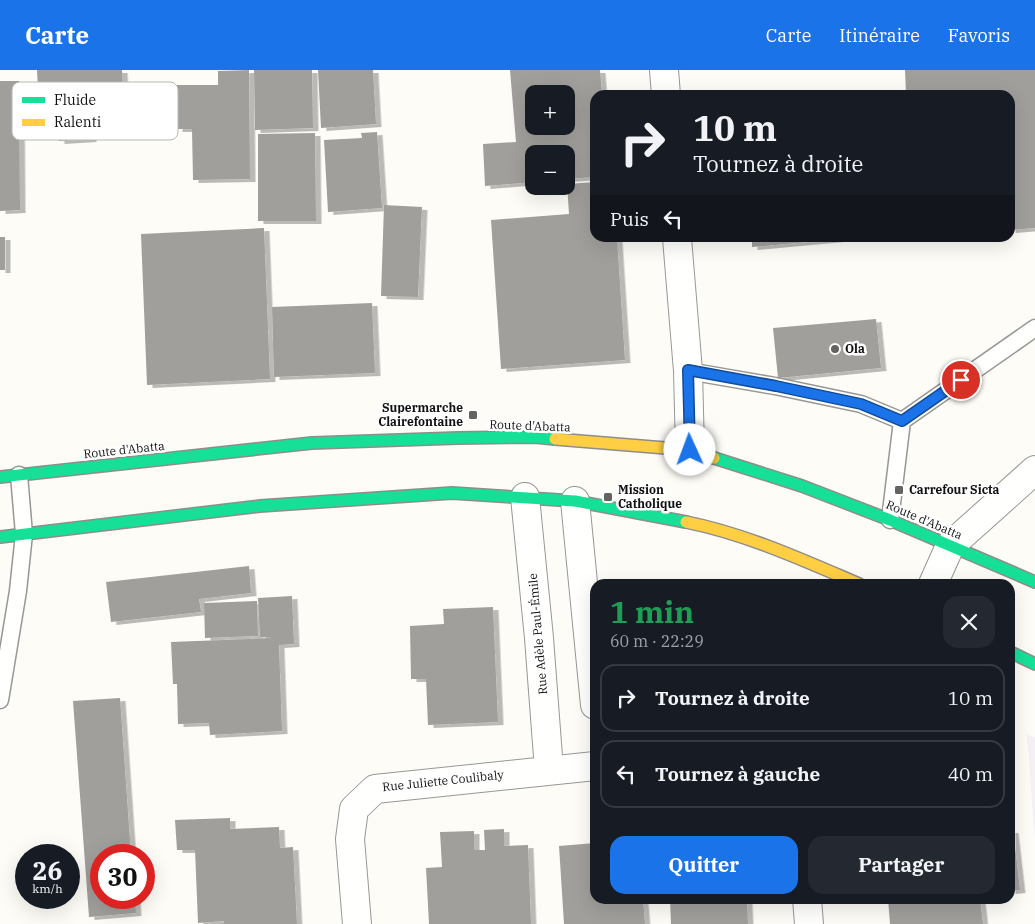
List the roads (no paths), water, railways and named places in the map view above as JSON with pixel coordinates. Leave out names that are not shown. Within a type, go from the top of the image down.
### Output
[{"type":"street","points":[[664,70],[666,90]]},
{"type":"street","points":[[677,242],[688,370],[690,450]]},
{"type":"street","name":"Route d'Abatta","points":[[0,477],[312,444],[458,438],[536,437],[690,450],[802,486],[890,520],[1035,582]]},
{"type":"street","points":[[936,579],[950,546],[1035,470]]},
{"type":"street","points":[[0,536],[260,506],[452,493],[575,501],[717,528],[794,556],[847,579]]},
{"type":"street","name":"Rue Adèle Paul-Émile","points":[[525,498],[549,770]]},
{"type":"street","points":[[575,501],[590,654]]},
{"type":"street","points":[[1015,654],[1035,664]]},
{"type":"street","name":"Rue Juliette Coulibaly","points":[[357,924],[350,839],[354,809],[375,789],[590,766]]},
{"type":"street","points":[[808,904],[810,924]]},
{"type":"lane","points":[[890,520],[902,421],[1035,328]]},
{"type":"lane","points":[[688,370],[861,404],[902,421]]},
{"type":"lane","points":[[0,700],[18,591],[24,534],[18,475]]},
{"type":"place","name":"Ola","points":[[835,349]]},
{"type":"place","name":"Supermarche Clairefontaine","points":[[473,415]]},
{"type":"place","name":"Carrefour Sicta","points":[[899,490]]},
{"type":"place","name":"Mission Catholique","points":[[608,497]]}]
